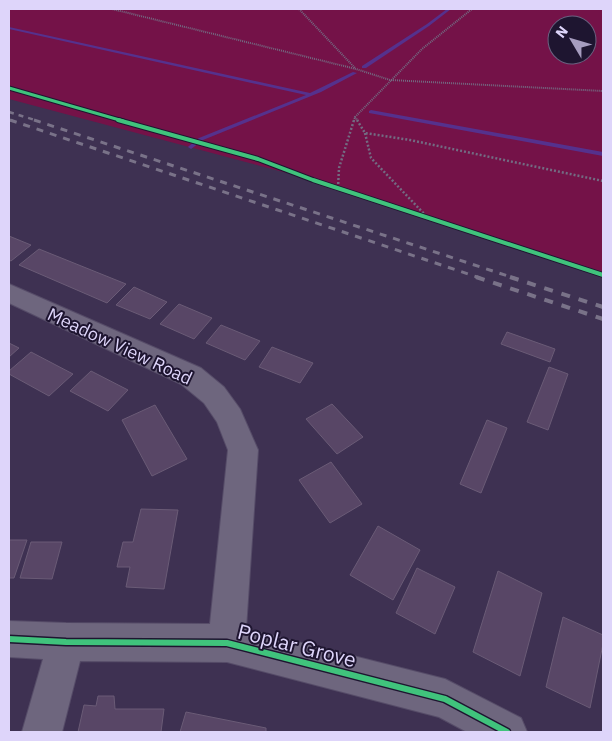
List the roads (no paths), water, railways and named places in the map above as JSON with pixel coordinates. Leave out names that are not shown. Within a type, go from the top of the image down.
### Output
[{"type":"street","name":"Meadow View Road","points":[[9,293],[191,376],[214,395],[230,417],[244,450],[227,643]]},
{"type":"street","name":"Poplar Grove","points":[[9,639],[66,642],[227,643],[445,699],[507,732]]},
{"type":"street","points":[[42,732],[66,642]]},
{"type":"waterway","points":[[364,67],[449,9]]},
{"type":"waterway","points":[[9,28],[309,94]]},
{"type":"waterway","points":[[191,147],[201,139],[319,91],[355,73]]},
{"type":"waterway","points":[[371,112],[603,154]]},
{"type":"railway","points":[[9,112],[38,121]]},
{"type":"railway","points":[[9,120],[13,121]]},
{"type":"railway","points":[[34,120],[514,278]]},
{"type":"railway","points":[[13,121],[480,278]]},
{"type":"railway","points":[[476,277],[603,319]]},
{"type":"railway","points":[[510,277],[603,307]]}]
